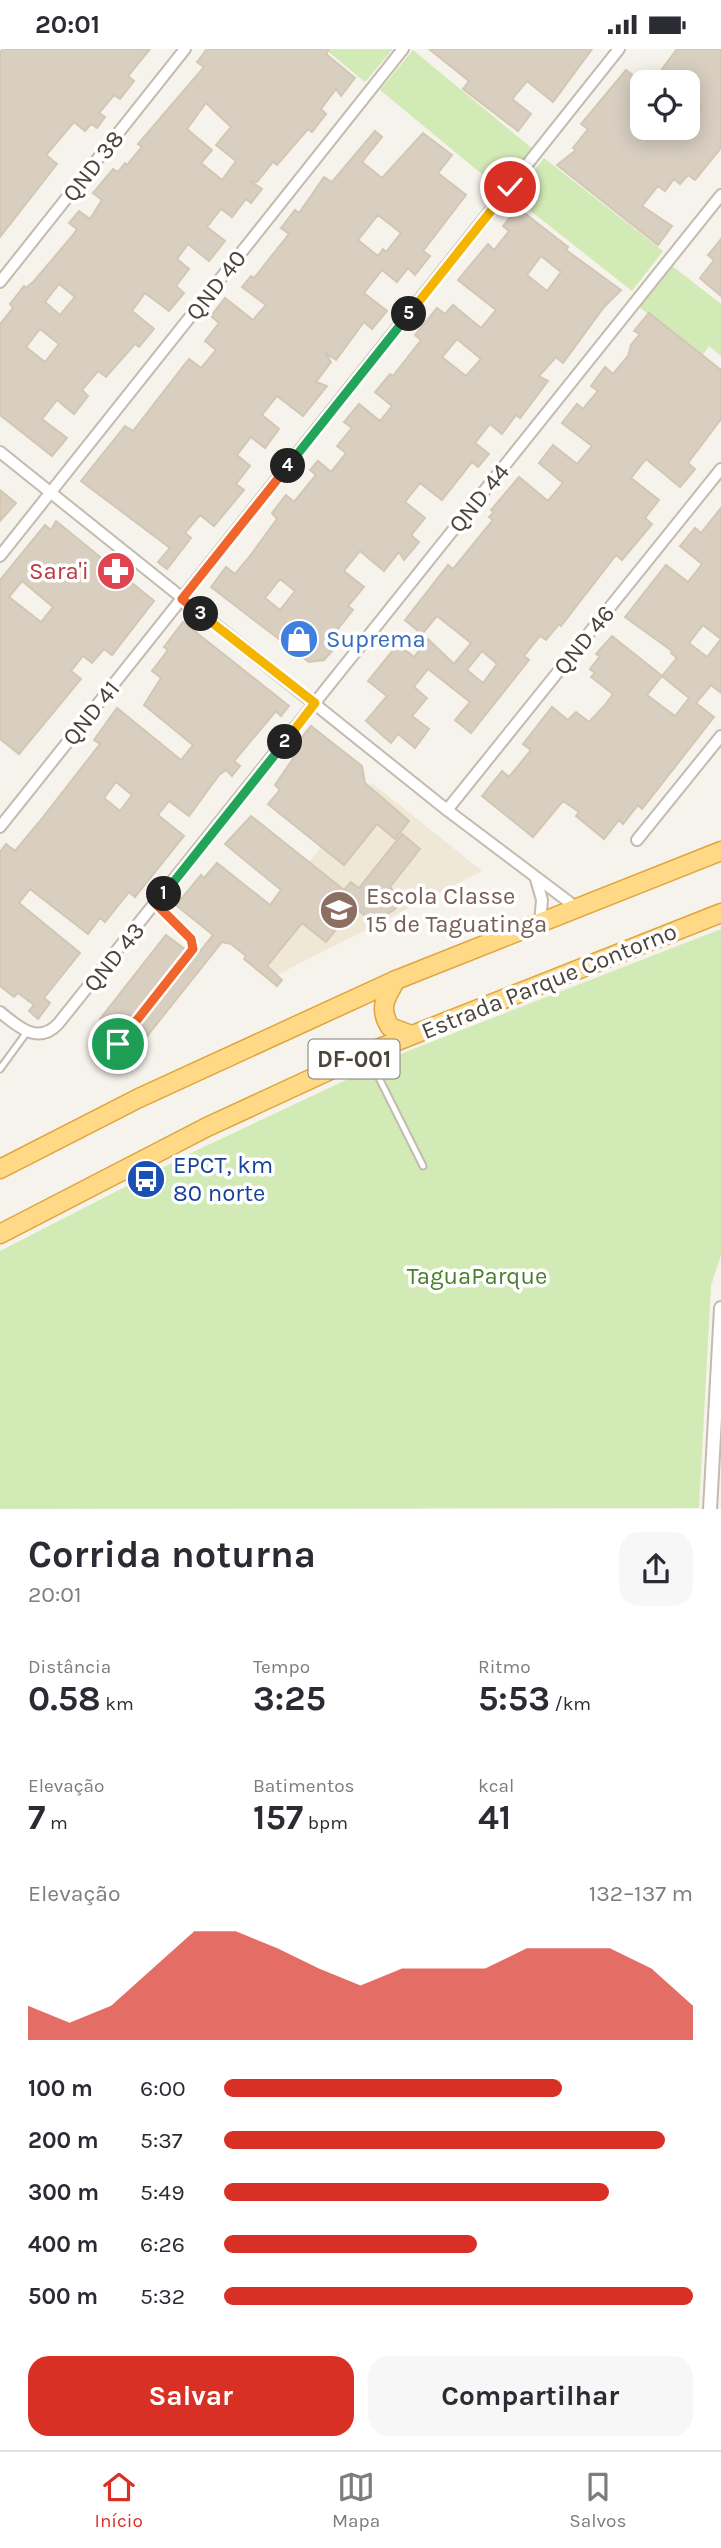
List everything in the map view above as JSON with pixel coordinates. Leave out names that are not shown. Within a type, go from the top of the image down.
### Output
[{"type":"highway","name":"DF-001","points":[[0,1169],[139,1098],[396,980],[721,851]]},
{"type":"highway","name":"Estrada Parque Contorno","points":[[0,1234],[208,1127],[367,1053],[721,913]]},
{"type":"highway","points":[[396,980],[385,998],[384,1015],[390,1027],[411,1035]]},
{"type":"street","name":"QND 38","points":[[0,282],[185,49]]},
{"type":"street","name":"QND 40","points":[[0,556],[403,49]]},
{"type":"street","name":"QND 41","points":[[0,827],[619,49]]},
{"type":"street","name":"QND 44","points":[[315,703],[721,195]]},
{"type":"street","points":[[0,452],[447,810],[536,880],[577,908]]},
{"type":"street","name":"QND 46","points":[[447,810],[721,469]]},
{"type":"street","name":"QND 43","points":[[27,1032],[40,1035],[54,1029],[315,703]]},
{"type":"street","points":[[637,841],[721,736]]},
{"type":"street","points":[[536,880],[542,900],[540,922]]},
{"type":"street","points":[[0,1012],[27,1032]]},
{"type":"street","points":[[710,1509],[721,1307]]},
{"type":"lane","points":[[118,1044],[193,949],[191,939],[156,904]]},
{"type":"lane","points":[[0,1069],[27,1032]]},
{"type":"lane","points":[[367,1053],[423,1166]]},
{"type":"shaded area","name":"Escola Classe 15 de Taguatinga","points":[[372,783],[482,871],[273,977],[241,948]]},
{"type":"green space","points":[[325,49],[393,49],[365,82]]},
{"type":"green space","points":[[413,50],[534,150],[501,190],[380,90]]},
{"type":"green space","points":[[544,158],[663,251],[632,291],[513,197]]},
{"type":"green space","points":[[671,265],[721,304],[721,356],[709,346],[702,356],[639,307]]},
{"type":"green space","name":"TaguaParque","points":[[721,929],[721,1255],[711,1286],[699,1508],[0,1509],[0,1251],[193,1152],[408,1051]]},
{"type":"building","points":[[3,49],[150,49],[128,76],[134,81],[120,99],[114,95],[99,113],[105,117],[97,128],[91,124],[85,131],[74,122],[46,155],[57,164],[0,237],[0,53]]},
{"type":"building","points":[[207,49],[329,49],[326,54],[355,78],[341,96],[336,89],[321,109],[326,114],[312,132],[308,129],[277,165],[273,162],[257,182],[250,181],[262,189],[251,203],[246,199],[232,217],[221,209],[207,227],[225,241],[209,261],[188,244],[177,259],[189,269],[176,286],[184,293],[169,311],[145,293],[132,311],[154,329],[139,347],[135,344],[106,377],[98,371],[82,390],[88,396],[74,414],[57,400],[42,419],[67,438],[52,456],[0,415],[0,324],[13,308],[10,304],[24,286],[26,288],[34,281],[73,235],[77,229],[69,223],[79,211],[90,219],[102,200],[93,193],[113,169],[118,172],[142,147],[138,144],[204,67],[197,62]],"holes":[[[206,103],[231,127],[216,145],[236,161],[222,180],[201,163],[212,150],[187,129]],[[59,284],[75,297],[60,315],[45,302]],[[40,329],[59,344],[45,362],[26,347]]]},
{"type":"building","points":[[429,49],[592,49],[553,102],[527,81],[512,99],[531,114],[518,131],[463,89],[469,81]]},
{"type":"building","points":[[677,49],[721,49],[721,148],[695,180],[688,175],[680,184],[674,179],[665,191],[658,186],[642,206],[672,226],[658,245],[557,165],[576,150],[573,148],[588,129],[581,124],[626,70],[630,73],[630,140],[700,140],[700,70],[662,69]]},
{"type":"building","points":[[375,131],[382,137],[362,162],[382,178],[423,133],[452,155],[438,173],[466,195],[423,251],[430,256],[415,275],[408,268],[397,282],[382,270],[364,293],[387,311],[372,329],[364,322],[336,360],[325,353],[331,362],[316,382],[327,386],[303,416],[277,396],[262,415],[279,429],[265,448],[251,437],[237,455],[250,466],[236,484],[244,490],[214,526],[200,515],[185,533],[191,538],[167,569],[158,562],[170,548],[81,481],[125,426],[133,431],[189,359],[201,368],[216,350],[205,341],[219,323],[211,316],[225,298],[253,320],[266,305],[242,287],[251,276],[254,278],[289,234],[281,228],[295,210],[299,213],[324,177],[332,182]],"holes":[[[378,215],[401,233],[386,252],[383,249],[378,256],[358,240]]]},
{"type":"building","points":[[518,208],[568,247],[566,250],[621,290],[604,307],[563,363],[556,357],[539,376],[548,381],[520,418],[516,415],[502,434],[490,424],[475,443],[489,454],[478,467],[472,462],[442,500],[420,483],[405,502],[425,518],[411,535],[419,542],[404,560],[399,552],[384,571],[360,551],[344,571],[364,587],[348,606],[353,610],[325,645],[332,651],[324,660],[309,662],[211,587],[226,567],[235,574],[277,519],[272,513],[286,495],[294,502],[316,475],[310,470],[318,461],[331,472],[346,453],[337,446],[352,428],[344,422],[359,404],[380,421],[392,406],[375,392],[390,374],[393,376],[421,340],[415,335],[437,308],[445,314],[453,305],[481,328],[496,310],[458,280],[488,244],[494,250],[509,231],[503,226]],"holes":[[[541,256],[561,272],[547,291],[527,275]],[[457,339],[481,359],[466,376],[442,357]],[[280,579],[295,591],[280,610],[265,598]]]},
{"type":"building","points":[[721,239],[721,296],[700,278],[714,260],[708,255]]},
{"type":"building","points":[[649,313],[721,370],[721,419],[688,463],[695,469],[680,487],[646,459],[631,478],[659,500],[645,518],[652,524],[622,560],[616,555],[561,626],[559,624],[546,640],[540,636],[524,656],[529,660],[471,733],[455,720],[470,702],[428,669],[414,687],[427,698],[412,716],[429,729],[415,748],[398,734],[391,743],[366,721],[387,696],[368,681],[398,644],[414,657],[428,639],[454,664],[471,643],[437,616],[422,634],[405,620],[448,565],[453,569],[493,520],[489,517],[494,512],[491,510],[519,477],[548,501],[563,483],[539,463],[553,445],[577,464],[592,446],[562,423],[577,404],[583,409],[598,391],[591,386],[605,367],[613,374],[628,356],[631,345],[640,334],[634,331]],"holes":[[[482,651],[497,664],[483,683],[467,670]]]},
{"type":"building","points":[[0,490],[16,503],[0,521]]},
{"type":"building","points":[[721,508],[721,639],[721,693],[711,685],[696,703],[714,717],[642,809],[638,805],[623,824],[619,820],[604,839],[576,816],[579,812],[563,801],[533,837],[482,796],[502,771],[509,777],[531,750],[523,744],[552,707],[568,720],[576,712],[589,722],[605,705],[613,694],[591,677],[595,673],[590,669],[600,656],[596,654],[612,636],[662,676],[677,658],[672,651],[625,617],[666,565],[688,582],[702,564],[680,546],[695,528],[701,533]],"holes":[[[703,625],[721,639],[707,657],[689,643]],[[662,676],[689,698],[675,716],[647,695]]]},
{"type":"building","points":[[56,521],[154,601],[112,655],[104,649],[92,663],[83,656],[71,671],[81,679],[19,754],[0,739],[0,580],[45,525],[51,530]],"holes":[[[22,581],[53,607],[41,622],[9,597]]]},
{"type":"building","points":[[183,622],[289,706],[281,716],[276,711],[234,761],[240,766],[232,776],[226,770],[219,775],[189,816],[169,801],[158,815],[184,836],[135,897],[129,892],[105,922],[100,918],[88,934],[30,889],[19,903],[80,953],[44,998],[50,1003],[38,1019],[29,1011],[34,1005],[18,993],[14,997],[0,986],[0,852],[6,844],[15,851],[40,821],[100,744],[94,740],[117,708],[181,760],[193,745],[144,705],[161,678],[152,671],[168,650],[164,647]],"holes":[[[116,782],[132,795],[120,811],[104,798]]]},
{"type":"building","points":[[311,726],[362,766],[365,783],[409,821],[395,839],[377,824],[344,865],[268,804],[280,790],[275,785],[297,753],[301,745],[298,742]]},
{"type":"building","points":[[251,816],[344,890],[351,882],[359,888],[402,834],[420,849],[390,887],[401,901],[394,910],[373,922],[354,907],[326,942],[302,923],[267,966],[282,980],[277,986],[244,959],[246,956],[231,944],[222,942],[124,1065],[115,1058],[213,935],[176,905],[201,875],[204,878],[217,863],[270,905],[281,890],[225,844]]},
{"type":"building","points":[[166,935],[186,950],[119,1034],[100,1019]]},
{"type":"place","name":"Sara'i","points":[[116,571]]},
{"type":"place","name":"Suprema","points":[[299,639]]},
{"type":"place","name":"Escola Classe 15 de Taguatinga","points":[[339,910]]},
{"type":"place","name":"EPCT, km 80 norte","points":[[146,1179]]},
{"type":"route","points":[[118,1044],[193,949],[191,939],[156,904],[315,703],[182,599],[510,187]]}]
